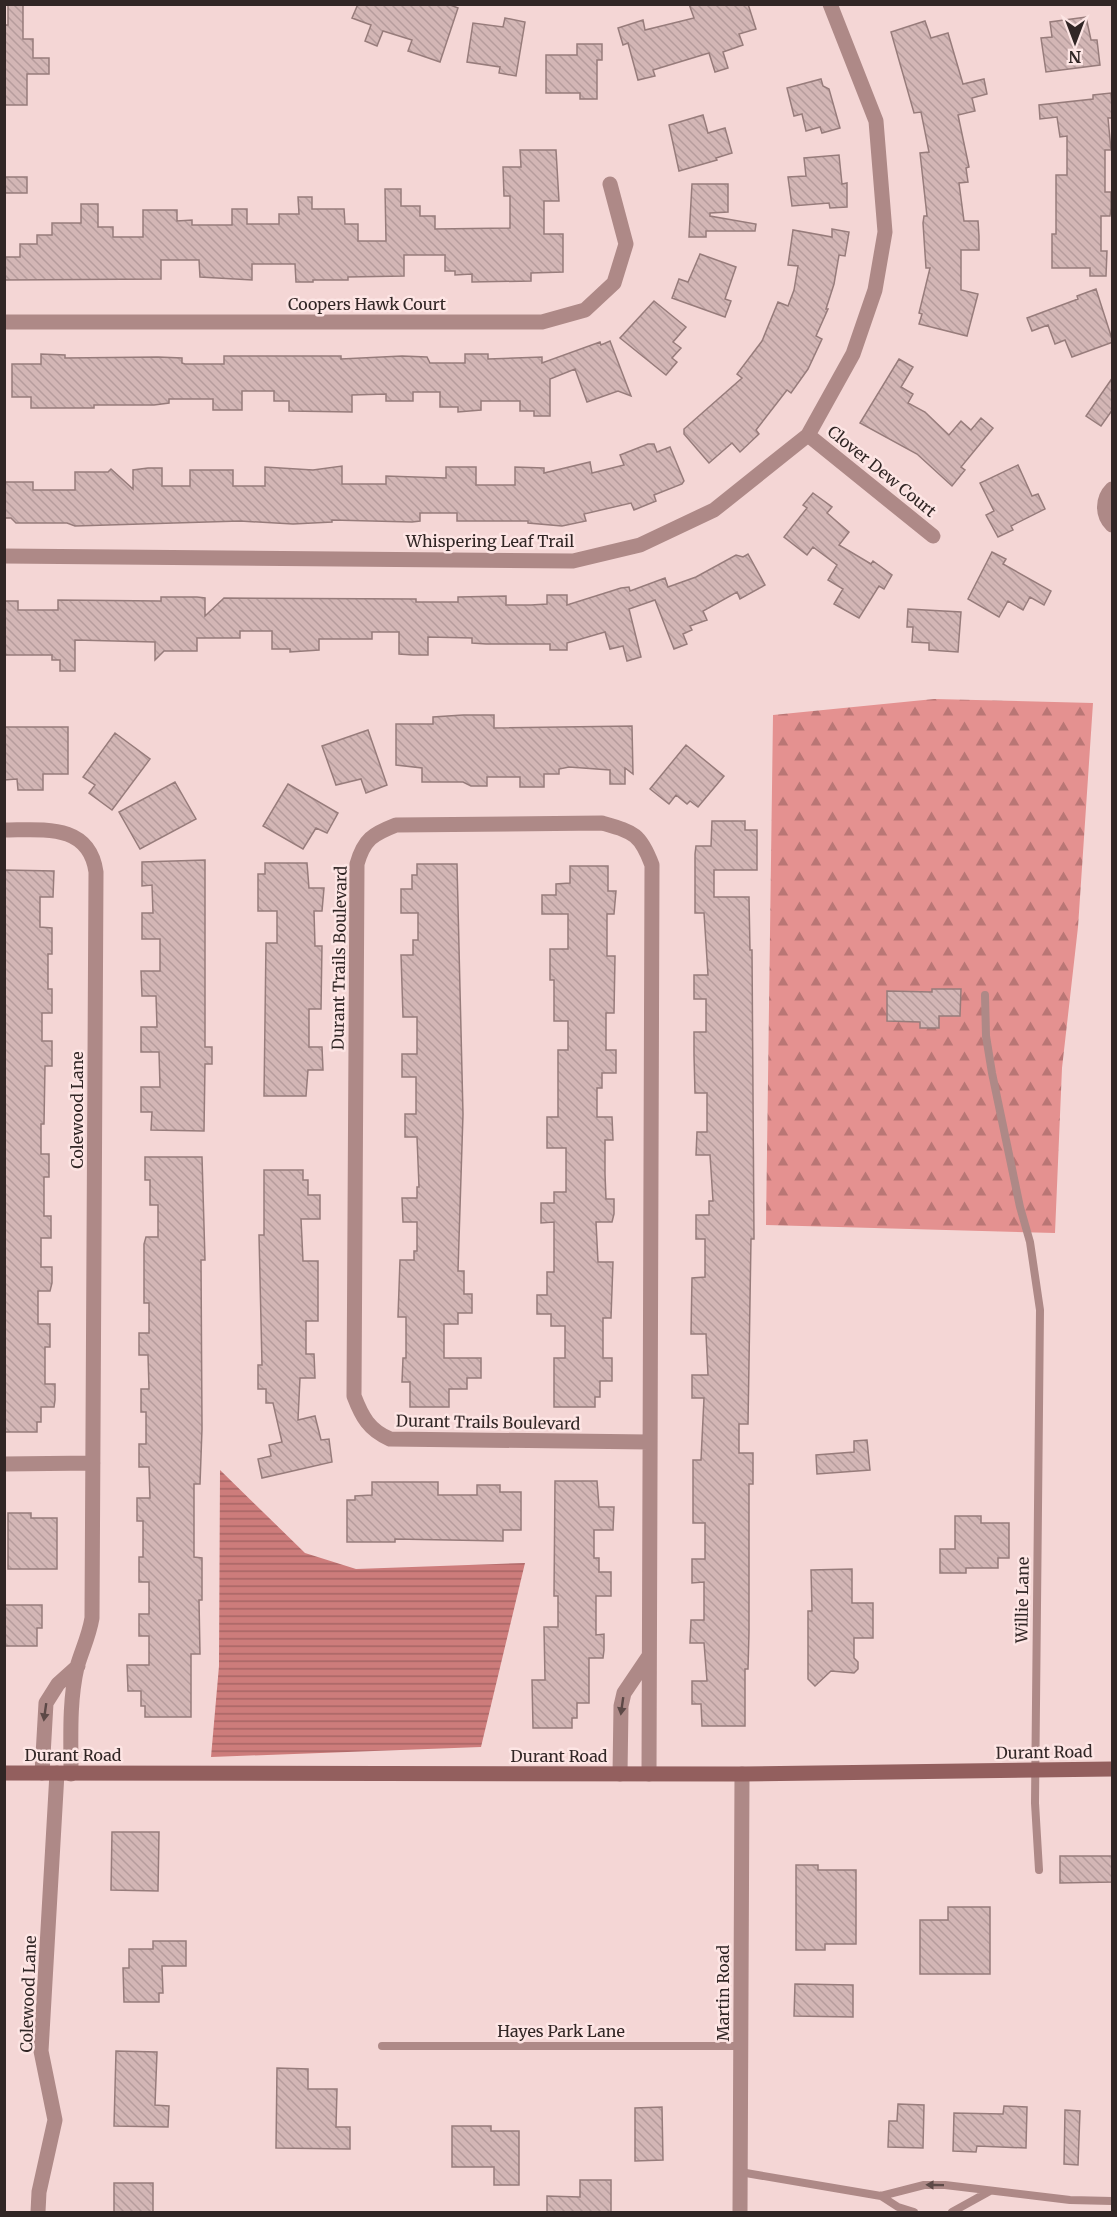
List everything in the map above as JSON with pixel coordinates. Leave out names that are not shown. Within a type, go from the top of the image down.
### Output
[{"type":"street","name":"Whispering Leaf Trail","points":[[4,556],[573,561],[640,545],[714,510],[808,435],[853,354],[875,290],[885,232],[876,121],[830,4]]},
{"type":"street","name":"Coopers Hawk Court","points":[[4,322],[542,322],[585,310],[614,283],[626,244],[610,184]]},
{"type":"street","name":"Clover Dew Court","points":[[808,435],[933,536]]},
{"type":"street","points":[[1113,489],[1105,502],[1105,512],[1113,525]]},
{"type":"street","name":"Durant Trails Boulevard","points":[[649,1442],[390,1439],[376,1433],[362,1418],[354,1396],[357,864],[363,846],[377,832],[396,825],[602,823],[632,832],[646,849],[652,865],[649,1774]]},
{"type":"street","name":"Colewood Lane","points":[[4,830],[48,830],[76,838],[87,846],[94,856],[96,872],[92,1618],[89,1636],[78,1666],[64,1773],[41,2051],[55,2120],[39,2192],[39,2212]]},
{"type":"street","points":[[4,1464],[93,1463]]},
{"type":"street","points":[[620,1774],[621,1706],[624,1693],[649,1656]]},
{"type":"street","name":"Colewood Lane","points":[[42,1773],[46,1703],[58,1684],[78,1666]]},
{"type":"street","name":"Durant Road","points":[[4,1773],[742,1774],[1113,1769]]},
{"type":"street","name":"Martin Road","points":[[740,2212],[742,1774]]},
{"type":"lane","name":"Willie Lane","points":[[985,995],[986,1036],[992,1073],[1020,1207],[1030,1242],[1040,1310],[1036,1770],[1039,1870]]},
{"type":"lane","name":"Hayes Park Lane","points":[[382,2046],[741,2046]]},
{"type":"lane","points":[[740,2172],[881,2196],[898,2207],[914,2212]]},
{"type":"lane","points":[[881,2196],[924,2185],[991,2190],[1070,2200],[1113,2201]]},
{"type":"lane","points":[[952,2212],[991,2190]]},
{"type":"green space","points":[[934,699],[1093,703],[1078,927],[1062,1068],[1055,1233],[766,1225],[773,715]]},
{"type":"shaded area","points":[[220,1470],[305,1553],[356,1569],[525,1563],[481,1747],[211,1757],[219,1666]]},
{"type":"building","points":[[8,4],[23,4],[23,39],[33,39],[33,58],[49,58],[49,74],[27,74],[27,105],[4,105],[4,25],[8,25]]},
{"type":"building","points":[[358,4],[448,4],[458,8],[440,62],[408,51],[412,40],[383,31],[377,46],[365,41],[371,25],[352,18]]},
{"type":"building","points":[[689,4],[748,4],[756,29],[739,34],[743,45],[723,52],[728,68],[715,72],[709,53],[653,70],[655,76],[638,80],[628,43],[623,45],[618,28],[643,20],[645,30],[694,18]]},
{"type":"building","points":[[1086,17],[1091,40],[1097,40],[1100,65],[1046,72],[1041,38],[1052,37],[1050,22]]},
{"type":"building","points":[[505,18],[525,22],[516,76],[499,73],[500,67],[467,62],[473,23],[503,27]]},
{"type":"building","points":[[925,21],[931,38],[948,33],[963,84],[984,79],[987,94],[972,98],[975,111],[958,115],[969,167],[966,168],[968,182],[959,183],[964,221],[978,221],[979,236],[979,250],[961,250],[961,290],[978,294],[967,336],[919,324],[922,314],[919,313],[930,268],[926,268],[923,223],[924,216],[927,216],[920,153],[929,152],[921,112],[914,113],[891,32]]},
{"type":"building","points":[[577,44],[602,44],[602,60],[597,60],[597,99],[580,99],[580,93],[546,93],[546,55],[577,55]]},
{"type":"building","points":[[821,79],[823,86],[829,89],[840,128],[822,133],[820,127],[806,131],[802,114],[794,116],[787,88]]},
{"type":"building","points":[[1111,93],[1113,118],[1108,118],[1111,150],[1105,150],[1105,192],[1111,192],[1111,208],[1110,216],[1101,216],[1101,251],[1107,251],[1106,276],[1090,276],[1090,268],[1052,268],[1052,234],[1056,234],[1056,175],[1067,175],[1067,136],[1060,137],[1057,117],[1040,119],[1039,105],[1093,99],[1093,95]]},
{"type":"building","points":[[703,115],[708,133],[725,128],[732,153],[716,158],[717,160],[679,171],[669,125]]},
{"type":"building","points":[[520,150],[556,150],[559,201],[544,201],[544,234],[563,234],[563,272],[531,273],[531,281],[472,282],[472,274],[455,275],[455,271],[445,271],[445,255],[404,255],[404,276],[348,277],[348,280],[313,280],[313,282],[296,282],[295,264],[252,264],[252,280],[200,277],[199,260],[161,260],[161,279],[4,280],[4,257],[20,257],[20,244],[37,244],[37,235],[52,235],[52,223],[81,223],[81,204],[98,204],[98,227],[113,227],[113,237],[143,237],[143,210],[177,210],[177,221],[192,220],[192,225],[232,225],[232,209],[247,209],[247,224],[279,224],[279,214],[299,214],[298,197],[312,197],[312,209],[344,209],[345,224],[358,224],[358,241],[386,241],[385,189],[401,189],[401,206],[420,206],[420,216],[435,216],[435,229],[510,228],[510,196],[504,196],[503,167],[521,167]]},
{"type":"building","points":[[839,155],[842,184],[847,183],[847,207],[830,208],[829,203],[792,206],[788,177],[806,176],[804,158]]},
{"type":"building","points":[[4,177],[27,177],[27,193],[4,193]]},
{"type":"building","points":[[692,184],[728,184],[728,212],[710,213],[710,216],[756,224],[755,231],[706,231],[706,237],[689,237]]},
{"type":"building","points":[[832,229],[849,232],[845,256],[839,255],[834,284],[826,309],[828,309],[816,336],[822,339],[808,369],[791,393],[787,390],[756,430],[759,434],[740,452],[732,443],[709,463],[684,434],[684,429],[742,378],[737,374],[762,341],[778,302],[788,306],[794,290],[798,266],[788,265],[793,230],[832,237]]},
{"type":"building","points":[[700,254],[736,267],[725,299],[731,301],[725,317],[672,298],[679,279],[688,282]]},
{"type":"building","points":[[1096,289],[1113,342],[1072,357],[1065,340],[1055,344],[1048,325],[1032,331],[1027,318],[1078,299],[1077,296]]},
{"type":"building","points":[[654,301],[686,327],[673,342],[681,348],[672,358],[677,362],[666,375],[620,338]]},
{"type":"building","points":[[610,341],[631,396],[618,391],[587,402],[575,369],[550,379],[550,416],[534,416],[534,411],[520,411],[520,401],[481,401],[481,410],[458,412],[458,407],[440,407],[440,392],[413,392],[413,401],[386,401],[386,394],[352,395],[352,412],[289,411],[289,401],[274,401],[274,391],[242,391],[242,410],[213,410],[213,399],[169,399],[169,403],[154,405],[94,405],[94,408],[31,408],[31,397],[12,397],[12,364],[41,364],[41,354],[65,355],[65,358],[182,358],[182,363],[185,364],[224,364],[224,356],[341,356],[341,359],[402,356],[427,357],[430,363],[465,363],[465,354],[488,354],[488,359],[542,357],[542,363],[600,342],[601,345]]},
{"type":"building","points":[[899,359],[913,367],[901,387],[913,394],[908,403],[925,412],[949,435],[961,421],[971,430],[981,418],[993,428],[961,467],[965,470],[952,486],[917,454],[860,423]]},
{"type":"building","points":[[1113,377],[1113,409],[1101,426],[1086,416]]},
{"type":"building","points":[[648,444],[654,444],[657,452],[670,447],[684,481],[682,484],[654,495],[656,501],[634,510],[631,503],[584,514],[586,521],[562,526],[528,523],[528,521],[457,521],[457,513],[420,513],[420,521],[412,522],[332,520],[332,522],[293,524],[240,521],[75,526],[67,523],[16,523],[11,518],[4,518],[4,482],[33,482],[33,490],[75,490],[75,472],[108,472],[111,469],[133,489],[133,470],[148,468],[162,468],[162,486],[190,486],[190,470],[233,470],[233,486],[265,486],[265,467],[313,470],[342,466],[342,484],[386,484],[386,476],[446,478],[446,467],[476,467],[476,485],[515,485],[515,467],[544,468],[544,473],[590,462],[592,473],[624,465],[620,455]]},
{"type":"building","points":[[1018,465],[1032,496],[1038,494],[1045,509],[1011,526],[1013,530],[998,537],[986,515],[994,511],[980,483]]},
{"type":"building","points":[[813,493],[832,507],[827,513],[849,532],[839,545],[871,564],[873,561],[892,575],[884,589],[879,586],[859,618],[834,604],[843,589],[828,580],[837,565],[813,547],[807,555],[784,537],[807,508],[803,505]]},
{"type":"building","points":[[992,552],[1006,559],[1003,564],[1051,591],[1044,605],[1030,597],[1023,610],[1008,601],[999,617],[968,599]]},
{"type":"building","points":[[748,554],[765,585],[740,599],[737,592],[703,611],[707,620],[690,626],[692,630],[683,634],[687,644],[674,649],[655,600],[629,609],[641,657],[627,661],[623,646],[610,649],[605,632],[567,643],[567,650],[550,650],[550,644],[486,644],[472,643],[472,638],[428,637],[428,655],[413,655],[399,654],[399,632],[372,632],[372,639],[319,639],[319,650],[290,652],[290,649],[272,649],[272,631],[240,631],[240,638],[197,638],[197,651],[164,651],[155,660],[155,642],[75,640],[75,671],[60,671],[60,660],[52,660],[52,655],[4,655],[4,601],[18,601],[18,610],[58,610],[58,600],[161,601],[161,597],[197,597],[205,598],[205,616],[224,598],[416,599],[416,602],[458,602],[458,597],[506,596],[506,605],[531,605],[547,604],[547,595],[567,595],[567,605],[621,588],[629,587],[630,591],[665,578],[668,587],[696,577],[736,555],[743,557]]},
{"type":"building","points":[[908,609],[961,612],[958,652],[929,650],[929,643],[912,642],[913,627],[907,627]]},
{"type":"building","points":[[494,715],[494,728],[632,726],[633,774],[625,768],[625,784],[610,784],[610,770],[569,767],[559,769],[559,774],[544,774],[544,787],[520,787],[520,777],[487,777],[487,786],[471,786],[463,782],[422,782],[422,768],[396,765],[396,724],[433,724],[433,717]]},
{"type":"building","points":[[4,727],[68,727],[68,774],[43,774],[43,790],[18,790],[17,779],[4,780]]},
{"type":"building","points":[[368,730],[387,785],[366,793],[361,779],[336,785],[322,746]]},
{"type":"building","points":[[115,733],[150,759],[112,810],[89,793],[95,785],[83,777]]},
{"type":"building","points":[[686,745],[724,776],[698,807],[690,801],[687,804],[676,795],[669,804],[650,789]]},
{"type":"building","points":[[175,782],[196,819],[140,849],[119,812]]},
{"type":"building","points":[[288,784],[338,813],[327,833],[316,828],[303,849],[263,826]]},
{"type":"building","points":[[712,821],[745,821],[745,830],[757,830],[757,870],[714,870],[714,897],[749,897],[750,950],[752,950],[754,1239],[751,1239],[748,1424],[739,1424],[739,1453],[753,1453],[753,1484],[749,1484],[749,1632],[748,1669],[745,1669],[745,1726],[702,1726],[701,1704],[692,1704],[692,1681],[707,1681],[704,1643],[690,1643],[691,1620],[704,1620],[704,1582],[692,1583],[692,1559],[705,1559],[705,1523],[693,1523],[693,1460],[701,1460],[704,1398],[692,1398],[692,1375],[708,1375],[706,1334],[691,1334],[692,1278],[705,1277],[705,1239],[696,1239],[696,1215],[709,1215],[709,1201],[713,1201],[710,1155],[696,1155],[697,1132],[707,1132],[707,1093],[695,1093],[694,1032],[706,1032],[706,999],[694,999],[694,975],[708,975],[704,913],[695,913],[695,854],[696,846],[711,846]]},
{"type":"building","points":[[205,860],[205,1047],[212,1047],[212,1064],[205,1064],[204,1131],[151,1130],[152,1112],[141,1112],[141,1087],[160,1087],[159,1052],[141,1052],[141,1027],[157,1027],[156,996],[142,996],[141,971],[160,971],[160,939],[142,939],[142,913],[153,913],[152,885],[142,886],[142,862]]},
{"type":"building","points":[[265,863],[307,863],[309,888],[324,888],[322,911],[314,911],[315,946],[322,946],[321,1009],[309,1009],[309,1047],[322,1047],[323,1070],[308,1070],[306,1096],[264,1096],[266,943],[277,943],[277,911],[258,911],[258,874],[265,874]]},
{"type":"building","points":[[417,864],[457,864],[463,1114],[458,1271],[464,1271],[464,1294],[472,1294],[472,1313],[458,1313],[458,1324],[444,1324],[444,1358],[481,1358],[481,1378],[467,1378],[467,1389],[449,1389],[449,1407],[410,1407],[410,1382],[402,1382],[403,1358],[406,1358],[406,1317],[398,1317],[400,1260],[414,1260],[414,1251],[417,1251],[417,1222],[403,1222],[402,1198],[417,1198],[417,1187],[419,1187],[417,1137],[405,1137],[405,1114],[416,1114],[416,1077],[402,1077],[402,1054],[417,1054],[417,1017],[403,1017],[401,955],[413,955],[413,940],[418,940],[418,913],[401,913],[401,889],[412,889],[412,875],[417,875]]},
{"type":"building","points":[[570,866],[608,866],[608,891],[616,891],[614,914],[607,914],[607,956],[615,956],[614,1013],[606,1013],[606,1050],[616,1050],[616,1073],[602,1073],[602,1088],[597,1088],[597,1117],[612,1117],[613,1140],[605,1140],[605,1174],[606,1199],[614,1199],[614,1214],[612,1222],[596,1222],[598,1262],[613,1262],[611,1318],[603,1318],[603,1358],[612,1358],[612,1381],[600,1381],[600,1397],[595,1397],[595,1407],[554,1407],[554,1358],[565,1358],[565,1326],[551,1326],[551,1314],[537,1314],[537,1295],[547,1295],[547,1272],[554,1272],[554,1222],[541,1223],[541,1203],[554,1203],[554,1192],[566,1192],[566,1148],[547,1148],[547,1117],[558,1117],[558,1050],[568,1050],[568,1021],[554,1021],[554,980],[550,980],[550,949],[568,949],[568,914],[542,914],[542,895],[556,895],[556,884],[570,883]]},
{"type":"building","points":[[4,870],[54,871],[53,897],[40,897],[40,927],[52,928],[52,954],[48,954],[48,989],[52,989],[52,1013],[42,1013],[42,1041],[52,1041],[52,1066],[45,1066],[44,1124],[41,1124],[41,1154],[49,1154],[49,1177],[44,1177],[44,1216],[51,1216],[51,1238],[41,1238],[41,1267],[52,1267],[52,1283],[50,1291],[38,1291],[38,1324],[50,1324],[50,1347],[45,1347],[45,1384],[55,1384],[55,1400],[54,1407],[41,1407],[41,1422],[37,1422],[37,1432],[4,1432]]},
{"type":"building","points":[[932,989],[961,989],[960,1016],[939,1016],[939,1028],[920,1028],[920,1022],[887,1021],[887,991],[932,992]]},
{"type":"building","points":[[145,1157],[202,1157],[205,1260],[201,1260],[202,1429],[200,1484],[194,1484],[194,1557],[202,1558],[202,1600],[199,1600],[200,1654],[191,1654],[191,1717],[145,1717],[145,1706],[141,1706],[141,1691],[128,1691],[127,1665],[149,1665],[149,1636],[139,1636],[139,1614],[149,1614],[149,1582],[139,1582],[139,1557],[143,1557],[143,1521],[137,1521],[137,1498],[150,1498],[149,1467],[139,1467],[139,1444],[146,1444],[146,1412],[141,1412],[141,1389],[149,1389],[148,1355],[139,1355],[139,1333],[149,1333],[149,1303],[144,1303],[144,1244],[146,1237],[158,1237],[158,1205],[150,1205],[150,1180],[145,1180]]},
{"type":"building","points":[[264,1170],[303,1170],[303,1180],[308,1180],[308,1195],[320,1195],[320,1219],[301,1219],[303,1261],[318,1261],[318,1321],[306,1321],[306,1354],[314,1354],[315,1378],[300,1378],[298,1420],[315,1416],[321,1440],[329,1439],[332,1462],[262,1478],[258,1459],[271,1456],[269,1445],[282,1442],[273,1403],[266,1403],[266,1389],[258,1389],[258,1365],[262,1365],[259,1235],[264,1235]]},
{"type":"building","points":[[867,1440],[870,1470],[817,1474],[816,1455],[854,1452],[854,1441]]},
{"type":"building","points":[[555,1481],[597,1481],[599,1507],[614,1507],[613,1530],[594,1530],[594,1558],[599,1558],[599,1572],[611,1572],[611,1596],[596,1596],[596,1635],[604,1634],[604,1650],[603,1658],[589,1658],[589,1703],[577,1703],[577,1718],[572,1718],[572,1728],[533,1728],[532,1680],[545,1680],[544,1627],[558,1627],[558,1596],[554,1596]]},
{"type":"building","points":[[372,1482],[438,1482],[438,1495],[477,1495],[477,1485],[500,1485],[500,1492],[521,1492],[521,1530],[503,1530],[503,1541],[395,1539],[395,1542],[347,1542],[347,1500],[355,1500],[355,1496],[372,1495]]},
{"type":"building","points":[[8,1513],[31,1513],[31,1518],[57,1518],[57,1569],[8,1569]]},
{"type":"building","points":[[955,1516],[981,1516],[981,1523],[1009,1523],[1009,1558],[998,1558],[998,1568],[966,1568],[966,1573],[940,1573],[940,1549],[955,1549]]},
{"type":"building","points":[[852,1569],[852,1603],[873,1603],[873,1638],[854,1638],[854,1658],[858,1662],[858,1669],[854,1673],[831,1671],[815,1686],[808,1679],[808,1611],[812,1611],[811,1570]]},
{"type":"building","points":[[4,1605],[42,1605],[42,1628],[37,1628],[37,1646],[4,1646]]},
{"type":"building","points":[[112,1832],[159,1832],[158,1891],[111,1890]]},
{"type":"building","points":[[1060,1856],[1113,1856],[1113,1882],[1060,1883]]},
{"type":"building","points":[[796,1865],[818,1865],[818,1870],[856,1870],[856,1944],[825,1944],[825,1950],[796,1950]]},
{"type":"building","points":[[948,1907],[990,1907],[990,1974],[920,1974],[920,1920],[948,1920]]},
{"type":"building","points":[[153,1941],[186,1941],[186,1966],[162,1966],[163,1993],[159,1993],[159,2002],[124,2002],[123,1968],[129,1968],[129,1949],[153,1949]]},
{"type":"building","points":[[795,1984],[853,1985],[853,2017],[794,2016]]},
{"type":"building","points":[[116,2051],[157,2052],[155,2105],[169,2106],[168,2127],[114,2126]]},
{"type":"building","points":[[277,2068],[308,2069],[308,2089],[337,2089],[336,2127],[350,2127],[350,2149],[276,2148]]},
{"type":"building","points":[[898,2104],[924,2105],[923,2148],[888,2147],[889,2121],[897,2121]]},
{"type":"building","points":[[1004,2106],[1027,2107],[1026,2148],[977,2146],[976,2152],[953,2151],[954,2113],[1003,2114]]},
{"type":"building","points":[[662,2107],[663,2160],[635,2161],[635,2108]]},
{"type":"building","points":[[1065,2110],[1080,2111],[1078,2165],[1064,2164]]},
{"type":"building","points":[[452,2126],[491,2126],[491,2131],[519,2131],[519,2185],[494,2185],[494,2167],[452,2167]]},
{"type":"building","points":[[580,2180],[611,2180],[611,2212],[547,2212],[547,2196],[580,2197]]},
{"type":"building","points":[[114,2183],[153,2183],[153,2212],[114,2212]]}]
